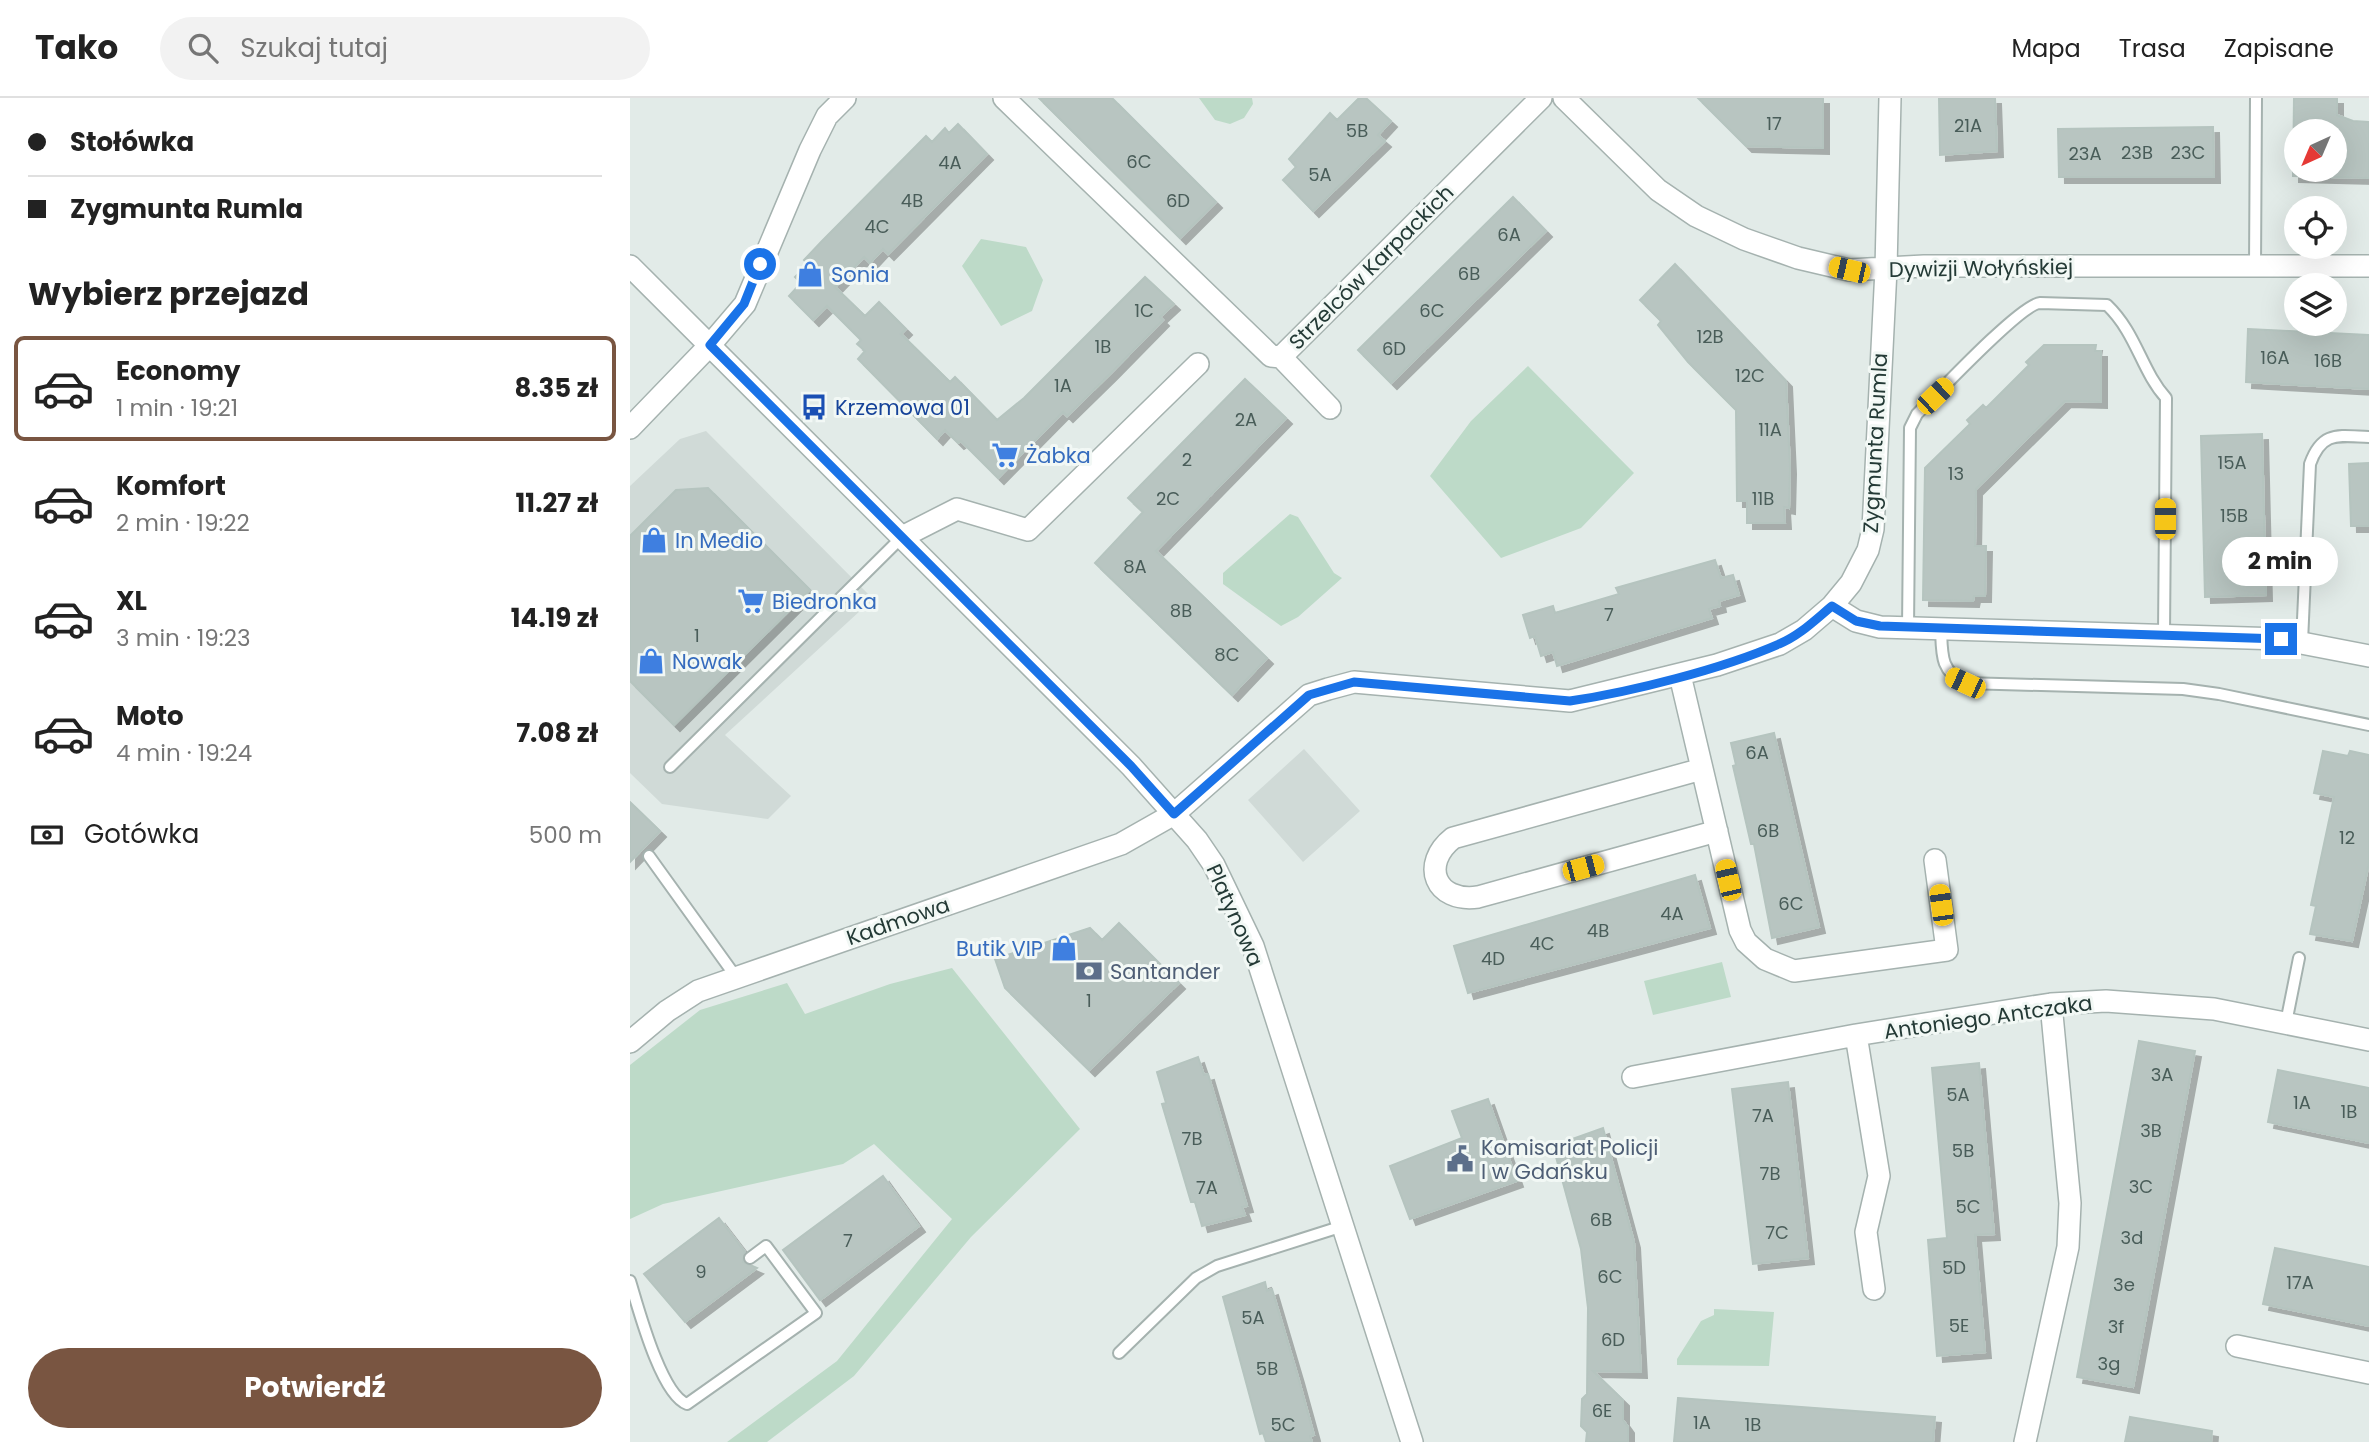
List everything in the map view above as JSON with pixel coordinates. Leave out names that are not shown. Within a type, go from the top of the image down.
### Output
[{"type":"street","points":[[630,428],[710,345],[744,304],[810,150],[827,117],[845,98]]},
{"type":"street","name":"Strzelców Karpackich","points":[[1004,98],[1271,356],[1281,356],[1541,98]]},
{"type":"street","name":"Dywizji Wołyńskiej","points":[[1564,98],[1658,190],[1696,216],[1744,239],[1798,258],[1849,270],[1924,266],[2369,266]]},
{"type":"street","name":"Zygmunta Rumla","points":[[1174,814],[1309,695],[1328,688],[1354,682],[1570,701],[1680,675],[1780,644],[1804,630],[1832,606],[1851,583],[1868,551],[1873,528],[1886,269],[1890,98]]},
{"type":"street","name":"Platynowa","points":[[630,266],[1131,766],[1214,864],[1252,946],[1412,1442]]},
{"type":"street","points":[[1281,356],[1330,408]]},
{"type":"street","points":[[902,537],[957,509],[1028,530],[1198,364]]},
{"type":"street","points":[[1832,606],[1856,621],[1880,626],[2164,634],[2302,642],[2369,656]]},
{"type":"street","points":[[1680,675],[1740,930],[1746,942],[1765,959],[1794,971],[1948,950],[1936,860]]},
{"type":"street","points":[[1702,769],[1453,838],[1440,848],[1434,863],[1436,880],[1447,892],[1461,899],[1478,897],[1717,831]]},
{"type":"street","name":"Kadmowa","points":[[630,1042],[698,991],[1121,844],[1174,814]]},
{"type":"street","name":"Antoniego Antczaka","points":[[1633,1077],[1856,1035],[2051,1004],[2106,1001],[2214,1009],[2369,1040]]},
{"type":"street","points":[[2025,1442],[2068,1247],[2070,1203],[2051,1004]]},
{"type":"street","name":"Antoniego Antczaka","points":[[1856,1035],[1879,1176],[1866,1232],[1874,1289]]},
{"type":"street","points":[[2238,1346],[2369,1373]]},
{"type":"lane","points":[[2255,266],[2256,98]]},
{"type":"lane","points":[[1908,628],[1910,428],[1917,414],[2014,319],[2031,303],[2040,303],[2107,305],[2132,334],[2157,387],[2166,398],[2164,634]]},
{"type":"lane","points":[[2302,642],[2311,464],[2315,451],[2322,442],[2335,436],[2369,437]]},
{"type":"lane","points":[[670,767],[902,537]]},
{"type":"lane","points":[[1941,628],[1942,661],[1952,677],[1965,683],[2183,689],[2369,725]]},
{"type":"lane","points":[[649,856],[736,977]]},
{"type":"lane","points":[[2286,1023],[2299,958]]},
{"type":"lane","points":[[1119,1353],[1196,1278],[1217,1266],[1343,1226]]},
{"type":"lane","points":[[630,1281],[657,1361],[677,1398],[687,1404],[816,1313],[766,1246],[750,1258]]},
{"type":"shaded area","points":[[706,431],[873,599],[725,735],[791,796],[768,819],[662,804],[630,773],[630,486],[680,439]]},
{"type":"shaded area","points":[[1304,749],[1360,811],[1303,862],[1248,800]]},
{"type":"green space","points":[[1199,98],[1252,98],[1253,104],[1244,118],[1230,124],[1215,120]]},
{"type":"green space","points":[[981,239],[1026,247],[1043,280],[1032,311],[1001,326],[962,266]]},
{"type":"green space","points":[[1528,366],[1634,473],[1581,528],[1501,558],[1430,476],[1471,421]]},
{"type":"green space","points":[[1290,514],[1298,517],[1334,573],[1342,578],[1298,617],[1281,626],[1223,584],[1223,573]]},
{"type":"green space","points":[[1722,962],[1731,997],[1653,1015],[1644,981]]},
{"type":"green space","points":[[952,968],[1080,1129],[971,1237],[854,1376],[767,1442],[727,1442],[837,1361],[952,1219],[874,1144],[843,1164],[663,1204],[630,1219],[630,1065],[700,1010],[787,983],[805,1014],[890,984]]},
{"type":"green space","points":[[1714,1309],[1774,1312],[1769,1366],[1677,1365],[1677,1359],[1701,1321],[1714,1315]]},
{"type":"building","points":[[1039,98],[1112,98],[1216,202],[1180,238]]},
{"type":"building","points":[[1359,98],[1366,98],[1391,121],[1378,135],[1385,141],[1313,211],[1283,180],[1296,167],[1289,159],[1330,113],[1337,120]]},
{"type":"building","points":[[1698,98],[1823,98],[1823,148],[1746,146]]},
{"type":"building","points":[[1939,98],[1995,98],[1997,151],[1940,155]]},
{"type":"building","points":[[2294,98],[2337,98],[2337,115],[2353,121],[2369,122],[2369,178],[2347,177],[2347,119],[2294,119]]},
{"type":"building","points":[[958,124],[987,154],[888,254],[883,249],[870,263],[864,257],[835,287],[865,316],[879,302],[906,329],[901,334],[950,382],[955,377],[997,420],[1024,398],[1145,277],[1174,304],[1160,317],[1163,320],[1111,373],[1067,416],[1063,412],[998,478],[961,441],[958,443],[945,430],[937,439],[858,359],[865,351],[857,344],[861,340],[827,306],[813,320],[789,296],[801,283],[795,277],[808,264],[804,260],[822,241],[926,136],[932,142],[945,128],[949,133]]},
{"type":"building","points":[[2213,127],[2214,177],[2059,177],[2058,129]]},
{"type":"building","points":[[1513,197],[1546,231],[1391,383],[1358,350]]},
{"type":"building","points":[[1675,264],[1786,381],[1790,468],[1789,508],[1784,507],[1785,523],[1747,523],[1747,501],[1737,501],[1736,410],[1688,362],[1658,325],[1661,321],[1640,300]]},
{"type":"building","points":[[2248,329],[2284,331],[2284,336],[2369,335],[2369,389],[2246,382]]},
{"type":"building","points":[[2044,345],[2096,345],[2095,351],[2101,351],[2101,402],[2065,401],[1976,489],[1975,546],[1986,546],[1985,596],[1974,596],[1973,601],[1923,600],[1925,468],[1970,424],[1967,420],[1983,405],[1986,408],[2029,365],[2026,362]]},
{"type":"building","points":[[1245,379],[1286,418],[1156,551],[1267,658],[1232,695],[1095,563],[1143,512],[1128,498]]},
{"type":"building","points":[[2262,434],[2266,595],[2205,597],[2201,436]]},
{"type":"building","points":[[2369,463],[2369,526],[2351,526],[2349,464]]},
{"type":"building","points":[[708,488],[810,590],[674,725],[630,681],[630,536],[676,490]]},
{"type":"building","points":[[1715,560],[1721,578],[1733,575],[1739,595],[1719,601],[1720,606],[1709,609],[1712,618],[1557,666],[1553,652],[1541,656],[1535,636],[1530,638],[1523,615],[1553,606],[1555,613],[1619,594],[1616,588]]},
{"type":"building","points":[[1774,733],[1819,927],[1772,938],[1754,844],[1751,844],[1733,766],[1736,765],[1731,743]]},
{"type":"building","points":[[2323,751],[2348,756],[2350,751],[2369,755],[2369,863],[2352,941],[2310,934],[2316,906],[2311,905],[2334,797],[2314,793]]},
{"type":"building","points":[[630,802],[660,831],[630,862]]},
{"type":"building","points":[[1695,875],[1710,928],[1468,993],[1454,946]]},
{"type":"building","points":[[1119,923],[1179,983],[1089,1070],[1005,988],[995,959],[1090,928],[1102,940]]},
{"type":"building","points":[[2139,1041],[2195,1051],[2133,1387],[2077,1377]]},
{"type":"building","points":[[1198,1057],[1204,1075],[1208,1074],[1247,1206],[1242,1207],[1245,1215],[1202,1226],[1195,1202],[1191,1202],[1162,1104],[1166,1103],[1157,1072]]},
{"type":"building","points":[[1979,1063],[1994,1234],[1975,1235],[1985,1352],[1937,1356],[1928,1240],[1947,1238],[1932,1068]]},
{"type":"building","points":[[2278,1070],[2369,1088],[2369,1143],[2268,1122]]},
{"type":"building","points":[[1788,1082],[1808,1258],[1753,1264],[1732,1089]]},
{"type":"building","name":"Komisariat Policji I w Gdańsku","points":[[1488,1099],[1517,1181],[1410,1219],[1390,1166],[1462,1138],[1452,1111]]},
{"type":"building","points":[[1603,1128],[1634,1242],[1641,1372],[1593,1371],[1623,1400],[1623,1420],[1628,1427],[1628,1442],[1586,1442],[1587,1432],[1581,1426],[1582,1399],[1587,1394],[1588,1308],[1581,1249],[1553,1146]]},
{"type":"building","points":[[883,1176],[919,1226],[820,1300],[783,1250]]},
{"type":"building","points":[[719,1218],[745,1252],[743,1262],[757,1268],[685,1322],[644,1274]]},
{"type":"building","points":[[2275,1248],[2369,1267],[2369,1326],[2263,1304]]},
{"type":"building","points":[[1265,1282],[1267,1291],[1272,1289],[1298,1377],[1314,1435],[1310,1436],[1312,1442],[1266,1442],[1263,1433],[1260,1434],[1223,1297]]},
{"type":"building","points":[[1678,1398],[1935,1417],[1933,1442],[1674,1442]]},
{"type":"building","points":[[2130,1417],[2212,1431],[2211,1442],[2125,1442]]},
{"type":"place","name":"Sonia","points":[[810,274]]},
{"type":"place","name":"Krzemowa 01","points":[[814,407]]},
{"type":"place","name":"Żabka","points":[[1005,455]]},
{"type":"place","name":"In Medio","points":[[654,540]]},
{"type":"place","name":"Biedronka","points":[[751,601]]},
{"type":"place","name":"Nowak","points":[[651,661]]},
{"type":"place","name":"Butik VIP","points":[[1064,948]]},
{"type":"place","name":"Santander","points":[[1089,971]]},
{"type":"place","name":"Komisariat Policji I w Gdańsku","points":[[1460,1159]]},
{"type":"route","points":[[760,264],[744,304],[710,345],[1131,766],[1174,814],[1309,695],[1328,688],[1354,682],[1570,701],[1595,697],[1717,665],[1780,644],[1804,630],[1832,606],[1856,621],[1880,626],[2281,639]]}]
